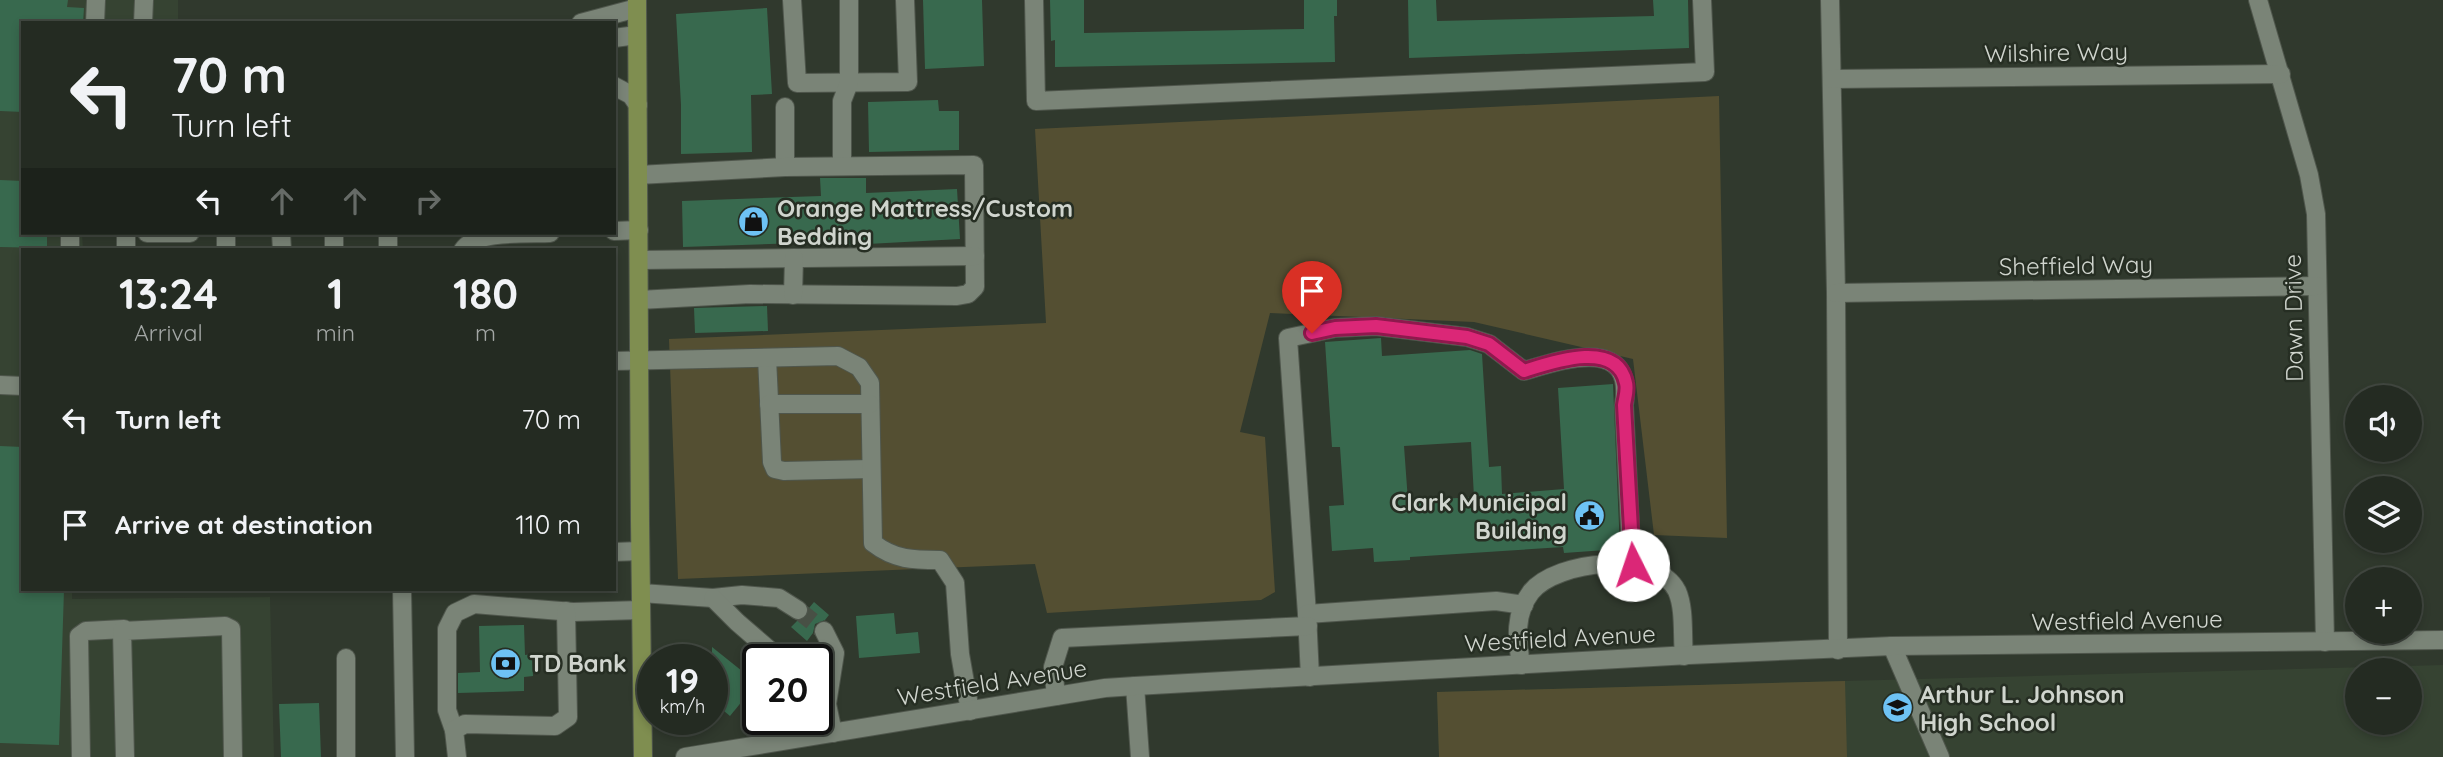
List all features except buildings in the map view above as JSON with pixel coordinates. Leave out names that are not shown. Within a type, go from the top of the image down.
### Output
[{"type":"main road","points":[[637,4],[643,757]]},
{"type":"street","points":[[95,21],[96,0]]},
{"type":"street","points":[[144,0],[144,21]]},
{"type":"street","points":[[792,0],[797,83],[908,82],[905,0]]},
{"type":"street","points":[[842,166],[842,101],[849,83],[849,0]]},
{"type":"street","points":[[1034,0],[1036,101],[1705,72],[1702,0]]},
{"type":"street","points":[[1830,0],[1836,293],[1838,650]]},
{"type":"street","name":"Dawn Drive","points":[[2258,0],[2309,175],[2316,214],[2325,642]]},
{"type":"street","points":[[587,21],[637,4]]},
{"type":"street","points":[[616,38],[638,35]]},
{"type":"street","name":"Wilshire Way","points":[[1832,79],[2281,74]]},
{"type":"street","points":[[616,87],[631,95],[638,105]]},
{"type":"street","points":[[785,107],[785,167]]},
{"type":"street","points":[[638,175],[785,167],[974,165],[975,256],[975,287],[968,294],[957,296],[750,294],[639,300]]},
{"type":"street","points":[[616,231],[639,230]]},
{"type":"street","points":[[464,248],[467,244],[489,235]]},
{"type":"street","points":[[639,260],[975,256]]},
{"type":"street","points":[[793,295],[794,258]]},
{"type":"street","name":"Sheffield Way","points":[[1836,293],[2317,286]]},
{"type":"street","points":[[1310,677],[1288,338],[1335,328],[1376,326],[1467,337],[1489,344],[1524,371],[1550,363],[1592,356],[1614,364],[1622,372],[1627,385],[1624,418],[1633,565]]},
{"type":"street","points":[[616,361],[838,356],[859,367],[870,383],[873,543],[888,554],[918,560],[940,560],[955,583],[960,654],[970,711]]},
{"type":"street","points":[[767,358],[772,462],[775,469],[871,469]]},
{"type":"street","points":[[0,385],[21,386]]},
{"type":"street","points":[[769,404],[870,404]]},
{"type":"street","points":[[616,552],[640,551]]},
{"type":"street","points":[[1521,665],[1516,634],[1524,605],[1531,593],[1541,583],[1560,572],[1602,565],[1633,565],[1650,568],[1661,574],[1677,593],[1681,605],[1684,656]]},
{"type":"street","points":[[402,591],[405,757]]},
{"type":"street","points":[[457,757],[454,730],[447,710],[447,629],[455,613],[474,604],[566,611],[641,601],[741,596],[779,598],[798,610]]},
{"type":"street","points":[[713,598],[762,644]]},
{"type":"street","points":[[1056,696],[1053,667],[1062,638],[1307,620],[1496,601],[1524,605]]},
{"type":"street","points":[[454,730],[465,724],[555,726],[568,717],[566,611]]},
{"type":"street","points":[[81,757],[79,636],[86,631],[225,626],[231,629],[233,757]]},
{"type":"street","points":[[124,629],[120,634],[125,757]]},
{"type":"street","points":[[824,631],[830,644]]},
{"type":"street","name":"Westfield Avenue","points":[[833,733],[1056,696],[1135,686],[1892,646],[2443,640]]},
{"type":"street","points":[[1892,646],[1940,757]]},
{"type":"street","points":[[346,658],[346,757]]},
{"type":"street","points":[[1135,686],[1140,757]]},
{"type":"street","name":"Westfield Avenue","points":[[685,757],[820,735]]},
{"type":"shaded area","points":[[0,0],[178,0],[178,21],[21,21],[21,235],[82,235],[83,248],[21,248],[21,591],[72,591],[72,599],[270,597],[274,757],[0,757]]},
{"type":"shaded area","points":[[1719,96],[1727,538],[1654,535],[1633,359],[1474,322],[1270,313],[1240,432],[1265,437],[1275,592],[1261,600],[1047,613],[1035,564],[678,579],[669,339],[1046,323],[1035,129]]},
{"type":"shaded area","name":"Arthur L. Johnson High School","points":[[2443,665],[2443,757],[1439,757],[1437,692],[2345,668],[2345,735],[2422,735],[2422,666]]},
{"type":"shaded area","points":[[1845,681],[1847,757],[1439,757],[1437,692]]},
{"type":"tunnel","points":[[798,610],[824,631]]},
{"type":"place","name":"Orange Mattress/Custom Bedding","points":[[754,222]]},
{"type":"place","name":"Clark Municipal Building","points":[[1590,516]]},
{"type":"place","name":"TD Bank","points":[[506,663]]},
{"type":"place","name":"Arthur L. Johnson High School","points":[[1897,708]]},
{"type":"route","points":[[1312,333],[1335,328],[1376,326],[1467,337],[1489,344],[1524,371],[1550,363],[1592,356],[1614,364],[1622,372],[1627,385],[1624,405],[1633,565]]}]
